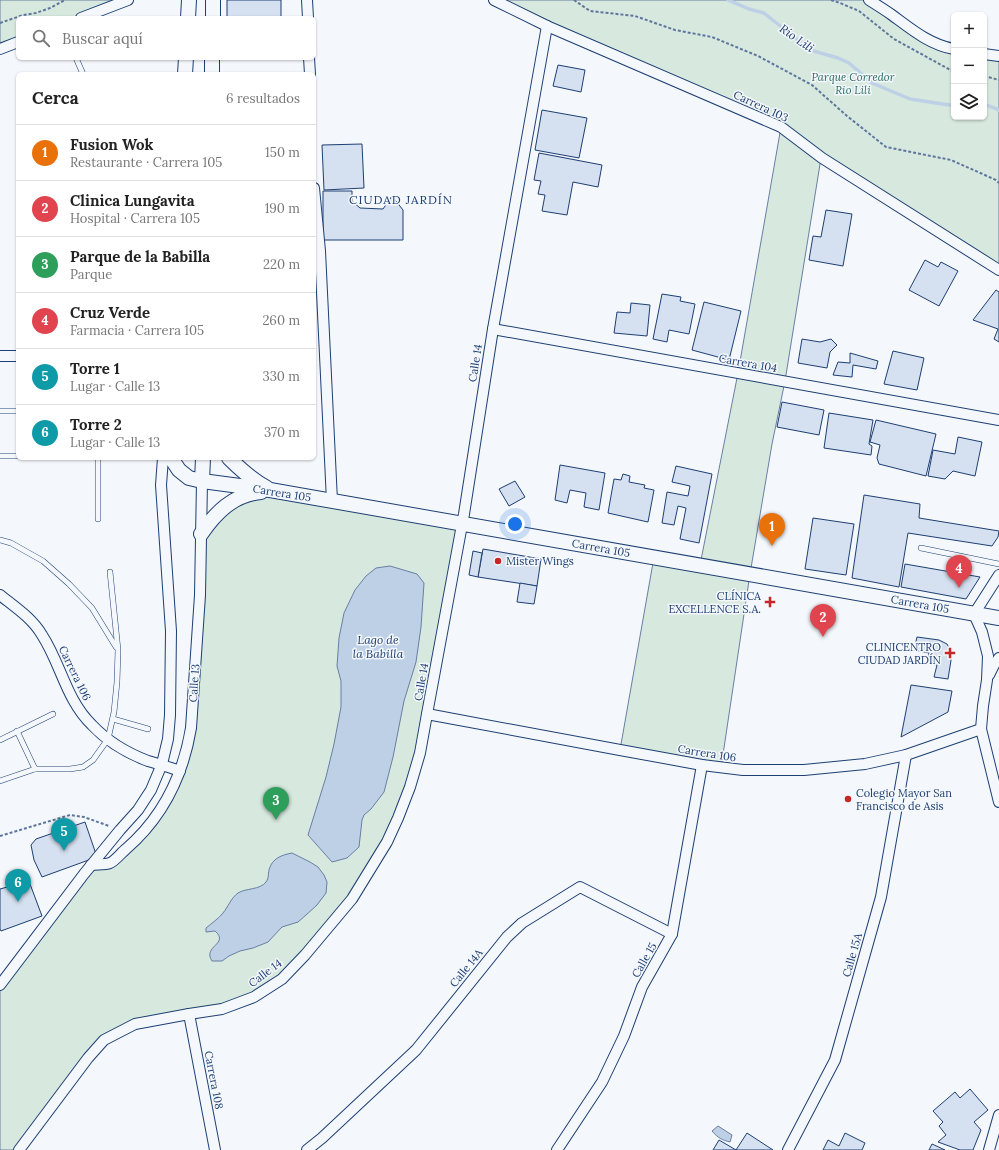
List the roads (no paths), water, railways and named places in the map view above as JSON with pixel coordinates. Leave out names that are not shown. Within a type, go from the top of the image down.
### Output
[{"type":"main road","points":[[213,0],[213,16]]},
{"type":"main road","points":[[185,72],[186,60]]},
{"type":"main road","points":[[212,60],[212,72]]},
{"type":"main road","name":"Carrera 105","points":[[172,460],[178,470],[184,475],[202,481],[270,490],[999,618]]},
{"type":"main road","name":"Calle 13","points":[[202,481],[203,460]]},
{"type":"main road","points":[[231,460],[255,481],[270,490]]},
{"type":"main road","points":[[201,534],[211,520],[223,508],[237,499],[253,493],[270,490]]},
{"type":"street","points":[[86,16],[128,0]]},
{"type":"street","points":[[307,0],[308,16]]},
{"type":"street","name":"Carrera 103","points":[[494,0],[547,26],[781,127],[822,158],[999,270]]},
{"type":"street","points":[[869,0],[891,14],[917,34],[944,47],[951,48]]},
{"type":"street","name":"Calle 14","points":[[19,1150],[88,1058],[104,1040],[135,1024],[222,1009],[254,997],[282,979],[305,955],[352,899],[387,842],[410,787],[420,753],[462,524],[493,330],[547,26]]},
{"type":"street","points":[[0,49],[16,43]]},
{"type":"street","points":[[987,54],[999,56]]},
{"type":"street","points":[[309,60],[310,72]]},
{"type":"street","points":[[316,209],[320,251],[332,501]]},
{"type":"street","name":"Carrera 104","points":[[493,330],[999,420]]},
{"type":"street","points":[[0,356],[16,356]]},
{"type":"street","name":"Calle 13","points":[[0,985],[91,865],[138,810],[151,790],[162,764],[168,740],[170,715],[171,631],[161,484],[163,460]]},
{"type":"street","name":"Calle 13","points":[[91,865],[111,863],[130,846],[153,821],[176,783],[188,748],[191,728],[200,596],[202,481]]},
{"type":"street","points":[[999,575],[974,614],[982,632],[988,656],[987,680],[981,729],[999,802]]},
{"type":"street","name":"Carrera 106","points":[[0,595],[27,616],[42,633],[53,653],[72,699],[91,725],[108,739],[128,752],[180,771]]},
{"type":"street","points":[[987,680],[999,658]]},
{"type":"street","name":"Carrera 106","points":[[427,714],[702,765],[743,770],[804,770],[865,764],[906,755],[981,729]]},
{"type":"street","name":"Calle 15A","points":[[788,1150],[835,1060],[881,897],[906,755]]},
{"type":"street","name":"Calle 15","points":[[557,1150],[602,1082],[624,1036],[642,987],[672,934],[702,765]]},
{"type":"street","name":"Calle 14A","points":[[308,1150],[416,1050],[507,937],[522,923],[580,887],[672,934]]},
{"type":"street","name":"Carrera 108","points":[[189,1014],[215,1150]]},
{"type":"street","points":[[989,1150],[999,1115]]},
{"type":"lane","points":[[77,60],[82,72]]},
{"type":"lane","points":[[0,411],[16,411]]},
{"type":"lane","points":[[0,456],[16,456]]},
{"type":"lane","points":[[98,460],[98,519]]},
{"type":"lane","points":[[0,540],[11,543],[43,561],[69,584],[92,608],[118,650]]},
{"type":"lane","points":[[921,548],[999,564]]},
{"type":"lane","points":[[0,781],[35,769],[70,769],[83,766],[93,760],[108,739],[113,719],[117,682],[118,650],[110,572]]},
{"type":"lane","points":[[0,740],[53,714]]},
{"type":"lane","points":[[113,719],[148,729]]},
{"type":"lane","points":[[17,731],[35,769]]},
{"type":"water","name":"Lago de la Babilla","points":[[390,566],[417,574],[424,583],[421,627],[416,662],[404,701],[393,757],[384,792],[371,809],[364,815],[362,820],[359,847],[347,858],[332,862],[308,835],[326,777],[341,707],[341,681],[337,666],[339,638],[344,613],[355,590],[366,576],[376,568]]},
{"type":"water","points":[[292,853],[318,867],[327,882],[326,893],[317,905],[298,922],[282,927],[268,942],[240,951],[222,961],[212,961],[210,952],[218,942],[219,935],[215,931],[206,932],[206,928],[225,911],[233,897],[238,893],[263,885],[268,879],[270,866],[275,860],[281,856]]},
{"type":"water","points":[[718,1126],[732,1135],[730,1142],[720,1138],[712,1131]]},
{"type":"waterway","name":"Río Lili","points":[[728,0],[749,9],[764,13],[810,50],[838,58],[849,63],[872,83],[910,99],[951,105]]},
{"type":"waterway","name":"Río Lili","points":[[987,105],[999,110]]},
{"type":"place","name":"Fusion Wok","points":[[772,546]]},
{"type":"place","name":"Mister Wings","points":[[498,561]]},
{"type":"place","name":"Cruz Verde","points":[[959,588]]},
{"type":"place","name":"CLÍNICA EXCELLENCE S.A.","points":[[770,602]]},
{"type":"place","name":"Clinica Lungavita","points":[[823,637]]},
{"type":"place","name":"CLINICENTRO CIUDAD JARDÍN","points":[[950,653]]},
{"type":"place","name":"Colegio Mayor San Francisco de Asis","points":[[848,799]]},
{"type":"place","name":"Parque de la Babilla","points":[[276,820]]},
{"type":"place","name":"Torre 1","points":[[64,851]]},
{"type":"place","name":"Torre 2","points":[[18,902]]},
{"type":"district","name":"CIUDAD JARDÍN","points":[[401,199]]},
{"type":"park label","name":"Parque Corredor Rio Lili","points":[[853,83]]}]
